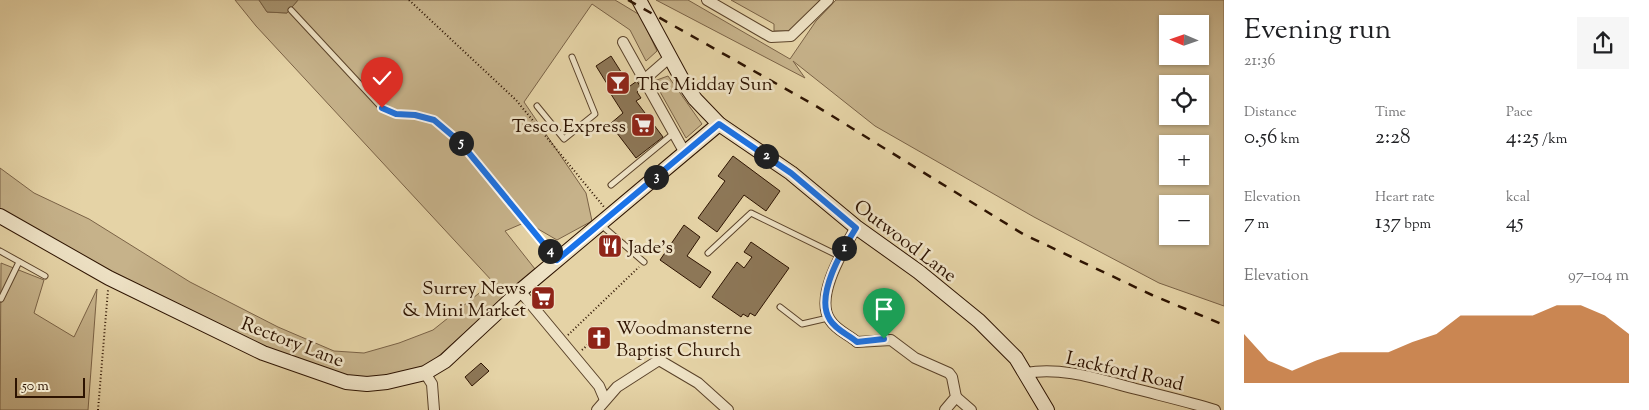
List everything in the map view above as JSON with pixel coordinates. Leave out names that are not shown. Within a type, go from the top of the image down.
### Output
[{"type":"main road","name":"Outwood Lane","points":[[639,0],[669,58],[695,99],[719,124],[791,173],[856,228],[949,296],[1004,344],[1026,373],[1047,410]]},
{"type":"main road","name":"Rectory Lane","points":[[0,216],[110,278],[263,353],[330,377],[372,384],[402,380],[425,373],[446,361],[520,291],[719,124]]},
{"type":"street","points":[[707,0],[771,37],[782,38],[791,36],[828,0]]},
{"type":"street","points":[[623,42],[685,153]]},
{"type":"street","points":[[645,79],[669,58]]},
{"type":"street","points":[[856,228],[839,256],[825,298],[825,311],[828,318],[838,329],[857,342],[891,340],[915,358],[949,373],[956,397],[971,410]]},
{"type":"street","points":[[520,291],[599,386],[605,400]]},
{"type":"street","points":[[597,410],[616,387],[659,360],[698,383],[728,410]]},
{"type":"street","name":"Lackford Road","points":[[1026,373],[1042,370],[1062,372],[1106,381],[1215,410]]},
{"type":"street","points":[[425,373],[432,384],[434,410]]},
{"type":"street","points":[[599,386],[616,387]]},
{"type":"street","points":[[945,410],[956,397]]},
{"type":"lane","points":[[290,10],[382,108],[396,114],[415,115],[434,120],[460,142],[557,260]]},
{"type":"lane","points":[[537,106],[564,139],[595,114],[572,57]]},
{"type":"lane","points":[[611,185],[674,133]]},
{"type":"lane","points":[[708,253],[751,213],[839,256]]},
{"type":"lane","points":[[605,220],[644,262]]},
{"type":"lane","points":[[0,251],[45,276]]},
{"type":"lane","points":[[1,299],[19,262]]},
{"type":"lane","points":[[780,308],[802,324],[828,318]]},
{"type":"path","points":[[409,0],[516,100],[605,220]]},
{"type":"path","points":[[562,341],[644,262]]},
{"type":"path","points":[[98,410],[110,278]]},
{"type":"path","points":[[574,356],[592,341]]},
{"type":"shaded area","points":[[235,0],[259,0],[267,12],[287,13],[298,0],[615,0],[640,15],[657,51],[646,61],[630,30],[592,4],[524,102],[586,193],[592,221],[557,240],[526,222],[505,231],[535,269],[432,362],[410,372],[382,378],[355,378],[267,350],[104,272],[0,211],[0,168],[34,193],[89,219],[190,282],[278,327],[334,351],[364,353],[399,343],[433,330],[493,282],[256,26]]},
{"type":"shaded area","points":[[259,0],[298,0],[287,13],[267,12]]},
{"type":"shaded area","points":[[656,0],[688,0],[790,59],[816,21],[836,0],[1224,0],[1224,306],[1159,283],[1034,217],[875,126],[793,61],[805,78]]},
{"type":"shaded area","points":[[731,0],[820,0],[791,31],[774,31],[774,24]]},
{"type":"shaded area","points":[[668,76],[702,124],[686,138],[654,81]]},
{"type":"shaded area","points":[[1,263],[44,280],[34,313],[74,337],[97,289],[88,410],[0,410]]},
{"type":"building","points":[[611,56],[630,86],[637,81],[641,88],[637,92],[641,98],[636,101],[663,137],[636,158],[610,124],[623,113],[596,66]]},
{"type":"building","points":[[733,156],[780,191],[766,211],[744,195],[717,232],[698,218],[725,181],[718,176]]},
{"type":"building","points":[[684,225],[700,237],[687,256],[711,272],[700,288],[660,260]]},
{"type":"building","points":[[751,242],[789,268],[755,316],[750,313],[748,317],[743,314],[741,317],[712,297],[737,262],[744,268],[752,257],[744,252]]},
{"type":"building","points":[[481,363],[489,371],[472,386],[465,377]]},
{"type":"railway","points":[[628,0],[816,106],[1023,234],[1152,295],[1224,325]]},
{"type":"place","name":"The Midday Sun","points":[[618,83]]},
{"type":"place","name":"Tesco Express","points":[[643,125]]},
{"type":"place","name":"Jade's","points":[[610,246]]},
{"type":"place","name":"Surrey News & Mini Market","points":[[543,298]]},
{"type":"place","name":"Woodmansterne Baptist Church","points":[[599,338]]},
{"type":"route","points":[[382,108],[396,114],[415,115],[434,120],[460,142],[557,260],[719,124],[791,173],[856,228],[839,256],[827,292],[824,304],[825,311],[828,318],[838,329],[859,343],[884,339]]}]
